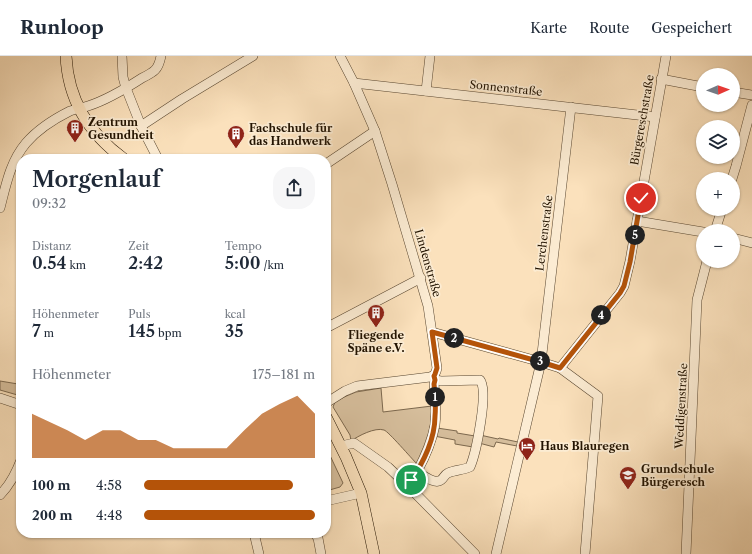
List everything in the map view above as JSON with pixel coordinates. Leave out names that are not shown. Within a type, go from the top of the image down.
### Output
[{"type":"main road","points":[[66,56],[70,87],[79,108],[87,122],[102,141],[117,154]]},
{"type":"main road","points":[[331,427],[352,470],[361,493],[374,554]]},
{"type":"street","points":[[122,56],[123,77],[126,88],[141,126],[155,154]]},
{"type":"street","points":[[18,154],[35,134],[47,124],[71,111],[96,103],[126,88],[154,70],[158,65],[161,56]]},
{"type":"street","points":[[141,126],[253,56]]},
{"type":"street","name":"Lindenstraße","points":[[340,56],[354,83],[375,131],[428,306],[437,368],[434,378],[435,415],[429,447],[418,472]]},
{"type":"street","points":[[426,91],[430,56]]},
{"type":"street","name":"Bürgereschstraße","points":[[560,368],[624,286],[630,262],[666,56]]},
{"type":"street","points":[[661,79],[696,86]]},
{"type":"street","name":"Sonnenstraße","points":[[354,83],[655,117]]},
{"type":"street","points":[[740,93],[752,96]]},
{"type":"street","points":[[734,172],[752,105]]},
{"type":"street","name":"Lerchenstraße","points":[[496,554],[541,362],[571,107]]},
{"type":"street","points":[[331,161],[375,131]]},
{"type":"street","points":[[0,208],[9,172],[16,158]]},
{"type":"street","points":[[637,221],[696,231]]},
{"type":"street","points":[[740,240],[752,243]]},
{"type":"street","name":"Weddigenstraße","points":[[686,554],[697,300],[705,268]]},
{"type":"street","points":[[331,325],[420,278]]},
{"type":"street","points":[[432,332],[560,368],[598,396],[585,554]]},
{"type":"street","points":[[331,400],[345,391],[357,386],[375,383],[427,378],[434,378],[441,381],[480,380],[483,390],[482,416],[470,467],[448,473],[437,482],[418,472],[406,484]]},
{"type":"street","points":[[0,398],[16,403]]},
{"type":"street","points":[[341,446],[354,443],[388,468],[406,484],[475,554]]},
{"type":"street","points":[[0,496],[16,472]]},
{"type":"street","points":[[331,500],[361,493]]},
{"type":"street","points":[[255,538],[258,554]]},
{"type":"street","points":[[318,538],[321,554]]},
{"type":"shaded area","points":[[0,381],[16,384],[16,395],[0,390]]},
{"type":"shaded area","points":[[381,388],[383,412],[432,406],[430,429],[432,430],[417,464],[384,430],[380,429],[371,431],[351,441],[350,435],[333,407],[335,402],[356,392]]},
{"type":"shaded area","points":[[437,428],[475,436],[473,447],[455,444],[455,440],[434,436]]},
{"type":"shaded area","points":[[480,435],[518,442],[517,446],[496,442],[494,447],[479,443]]},
{"type":"shaded area","points":[[331,458],[343,483],[340,487],[331,490]]},
{"type":"place","name":"Zentrum Gesundheit","points":[[75,143]]},
{"type":"place","name":"Fachschule für das Handwerk","points":[[236,149]]},
{"type":"place","name":"Fliegende Späne e.V.","points":[[376,328]]},
{"type":"place","name":"Haus Blauregen","points":[[527,461]]},
{"type":"place","name":"Grundschule Bürgeresch","points":[[628,490]]},
{"type":"route","points":[[411,480],[418,472],[429,447],[434,425],[434,376],[437,368],[432,332],[560,368],[624,286],[630,262],[641,198]]}]
